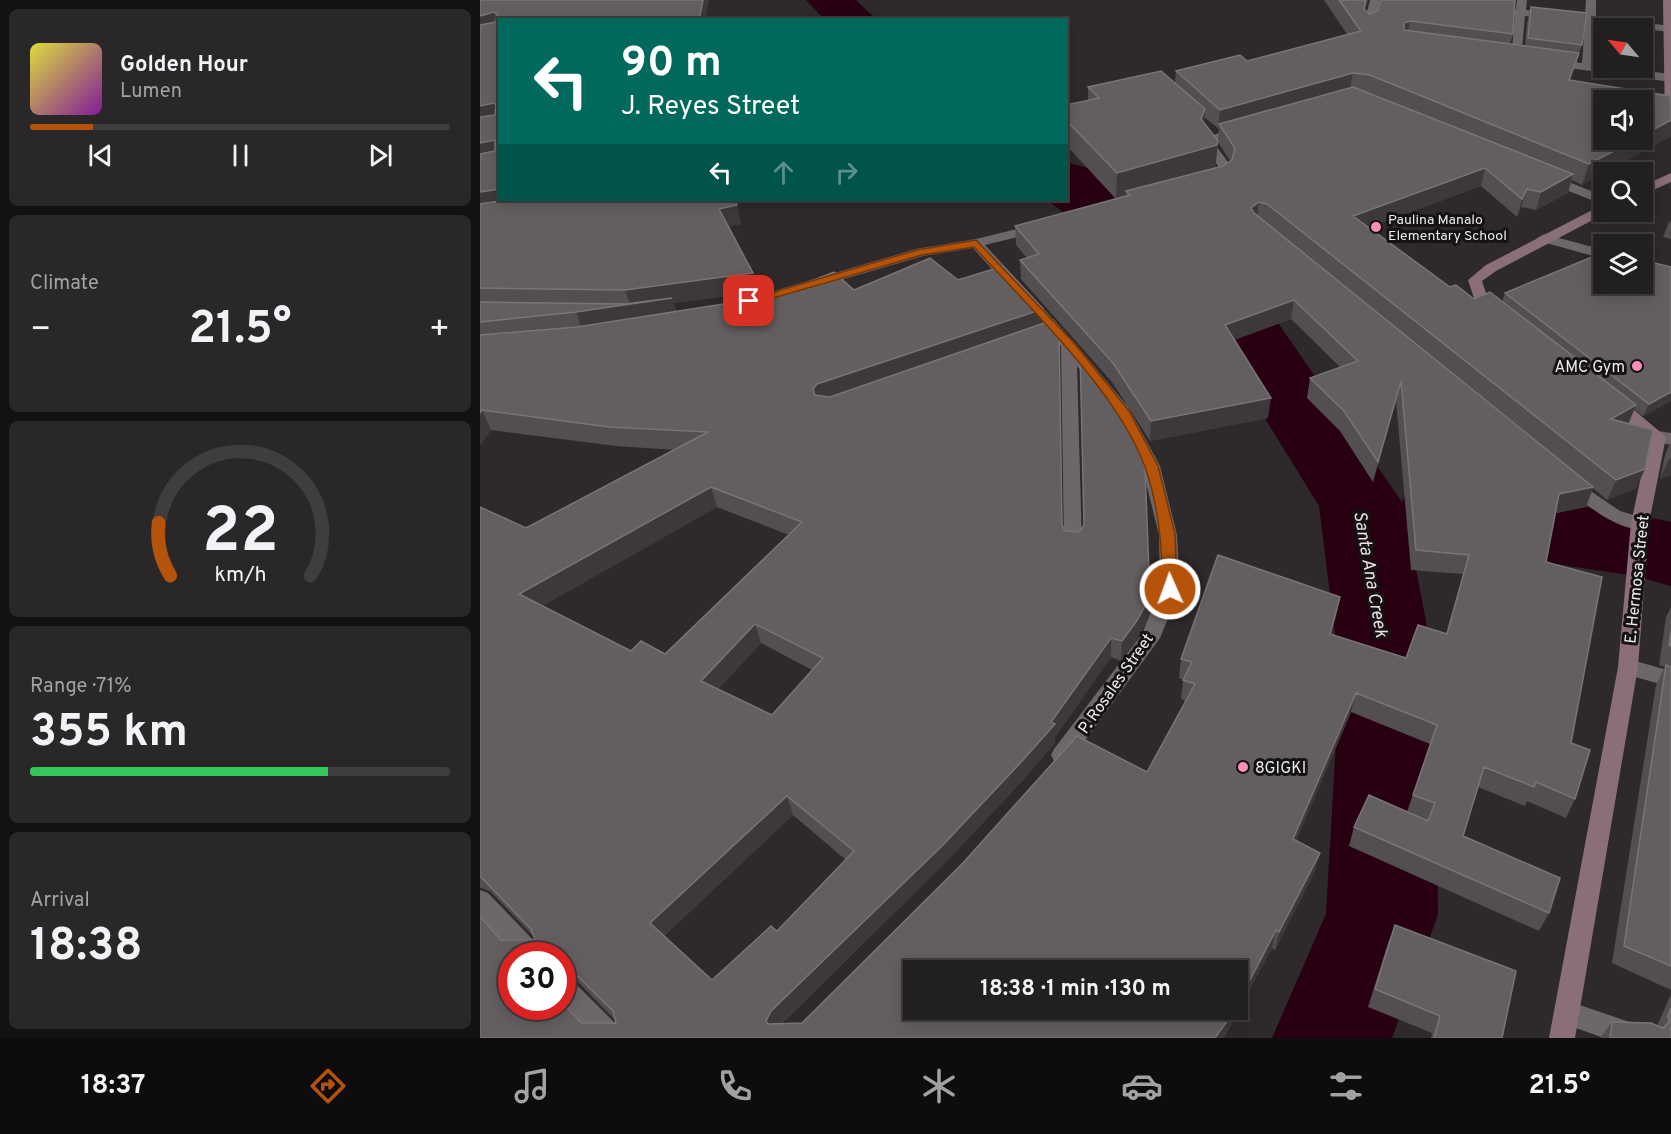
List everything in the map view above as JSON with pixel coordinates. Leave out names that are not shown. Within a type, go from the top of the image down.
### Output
[{"type":"street","points":[[1368,28],[1375,0]]},
{"type":"street","points":[[1522,0],[1520,59],[1670,78]]},
{"type":"street","points":[[1588,68],[1592,0]]},
{"type":"street","points":[[1668,0],[1671,122]]},
{"type":"street","points":[[1476,8],[1670,29]]},
{"type":"street","points":[[1192,185],[1215,178],[1225,171],[1205,140],[1211,133],[1258,124]]},
{"type":"street","points":[[1538,173],[1593,196]]},
{"type":"street","points":[[1653,186],[1671,177]]},
{"type":"street","points":[[1508,319],[1479,297],[1474,287],[1475,280],[1544,238],[1593,214]]},
{"type":"street","points":[[731,310],[749,301],[921,252],[976,243],[1055,224]]},
{"type":"street","points":[[1544,238],[1593,252]]},
{"type":"street","name":"P. Rosales Street","points":[[976,243],[1063,338],[1122,411],[1152,466],[1168,534],[1170,589],[1150,638],[1052,768]]},
{"type":"street","points":[[1034,338],[1063,338],[1073,545]]},
{"type":"street","name":"E. Hermosa Street","points":[[1562,1038],[1628,668],[1640,528],[1665,438],[1602,392]]},
{"type":"street","points":[[1561,476],[1614,515],[1640,528]]},
{"type":"street","points":[[1628,668],[1671,679]]},
{"type":"street","points":[[480,902],[519,942]]},
{"type":"street","points":[[576,1001],[612,1038]]},
{"type":"street","points":[[1568,1013],[1641,1038]]},
{"type":"shaded area","points":[[806,0],[856,0],[875,18],[823,18]]},
{"type":"shaded area","points":[[1068,168],[1105,199],[1063,212],[1048,201],[1068,201]]},
{"type":"building","points":[[480,0],[703,0],[699,18],[498,18],[498,189],[480,192],[480,154],[495,151],[495,140],[480,143],[480,117],[495,115],[496,105],[494,103],[480,106],[480,25],[496,22],[497,14],[494,12],[480,16]]},
{"type":"building","points":[[1339,0],[1366,0],[1364,9],[1370,14],[1378,10],[1381,0],[1515,0],[1513,34],[1410,21],[1404,23],[1404,30],[1579,53],[1569,80],[1632,90],[1593,90],[1593,150],[1616,150],[1589,164],[1370,75],[1353,73],[1220,110],[1176,71],[1240,55],[1247,61],[1361,31]]},
{"type":"building","points":[[1531,7],[1587,13],[1582,45],[1528,38]]},
{"type":"building","points":[[1161,71],[1205,109],[1201,119],[1218,141],[1217,145],[1117,173],[1068,122],[1068,105],[1099,98],[1088,87]]},
{"type":"building","points":[[1353,87],[1573,174],[1541,192],[1527,189],[1522,199],[1485,168],[1353,216],[1450,287],[1456,285],[1474,299],[1490,292],[1636,405],[1611,419],[1653,430],[1645,469],[1616,480],[1267,204],[1259,202],[1251,208],[1254,213],[1593,487],[1559,494],[1546,562],[1602,577],[1571,743],[1590,750],[1575,799],[1536,782],[1534,787],[1484,767],[1463,836],[1560,878],[1549,913],[1354,827],[1369,795],[1428,821],[1435,803],[1413,795],[1437,725],[1356,693],[1293,839],[1320,853],[1279,932],[1276,930],[1248,984],[1248,960],[903,960],[903,1020],[1228,1020],[1215,1038],[480,1038],[480,917],[501,940],[535,940],[531,929],[480,876],[480,507],[526,528],[708,432],[609,427],[482,410],[480,413],[480,335],[577,327],[730,303],[751,287],[760,284],[767,298],[834,272],[854,290],[930,258],[958,280],[1003,266],[1043,309],[817,384],[813,389],[815,395],[830,397],[1053,320],[1059,327],[1062,525],[1065,531],[1079,532],[1084,525],[1080,351],[1111,395],[1141,449],[1145,469],[1150,597],[1136,622],[1122,641],[1111,638],[1051,722],[1055,724],[1023,760],[942,846],[771,1011],[766,1021],[768,1024],[802,1023],[963,863],[1077,736],[1147,772],[1195,684],[1183,680],[1192,662],[1181,659],[1218,555],[1340,597],[1330,634],[1406,658],[1418,625],[1447,634],[1469,555],[1416,550],[1401,381],[1378,462],[1344,411],[1310,378],[1358,361],[1294,300],[1225,325],[1271,398],[1151,421],[1113,363],[1020,260],[1039,254],[1015,226],[1130,195],[1126,191],[1223,166],[1232,160],[1235,148],[1219,124]],"holes":[[[711,487],[802,522],[665,654],[641,641],[631,651],[519,594]],[[755,624],[823,658],[772,715],[701,681]],[[787,796],[854,851],[777,931],[771,926],[712,980],[650,923]]]},
{"type":"building","points":[[1653,93],[1670,96],[1671,120],[1653,130]]},
{"type":"building","points":[[500,201],[735,201],[737,205],[719,209],[753,273],[625,290],[480,288],[480,204]]},
{"type":"building","name":"AMC Gym","points":[[1593,257],[1593,294],[1653,294],[1653,263],[1671,267],[1671,392],[1649,404],[1505,293]]},
{"type":"building","points":[[672,298],[576,312],[480,322],[480,302],[625,304]]},
{"type":"building","points":[[1666,665],[1671,667],[1671,966],[1624,946]]},
{"type":"building","points":[[1395,925],[1516,971],[1502,1038],[1434,1038],[1440,1016],[1375,989]]},
{"type":"building","points":[[1671,1008],[1671,1038],[1610,1038],[1612,1022],[1651,1023],[1663,1028],[1669,1022],[1668,1016]]},
{"type":"waterway","name":"Santa Ana Creek","points":[[1068,182],[1131,229],[1250,336],[1361,505],[1388,674],[1382,915],[1332,1038]]},
{"type":"waterway","points":[[1436,516],[1635,545],[1671,554]]},
{"type":"place","name":"Paulina Manalo Elementary School","points":[[1376,227]]},
{"type":"place","name":"AMC Gym","points":[[1637,366]]},
{"type":"place","name":"8GIGKI","points":[[1243,767]]},
{"type":"route","points":[[749,301],[921,252],[976,243],[1069,345],[1122,411],[1152,466],[1168,534],[1170,589]]}]
